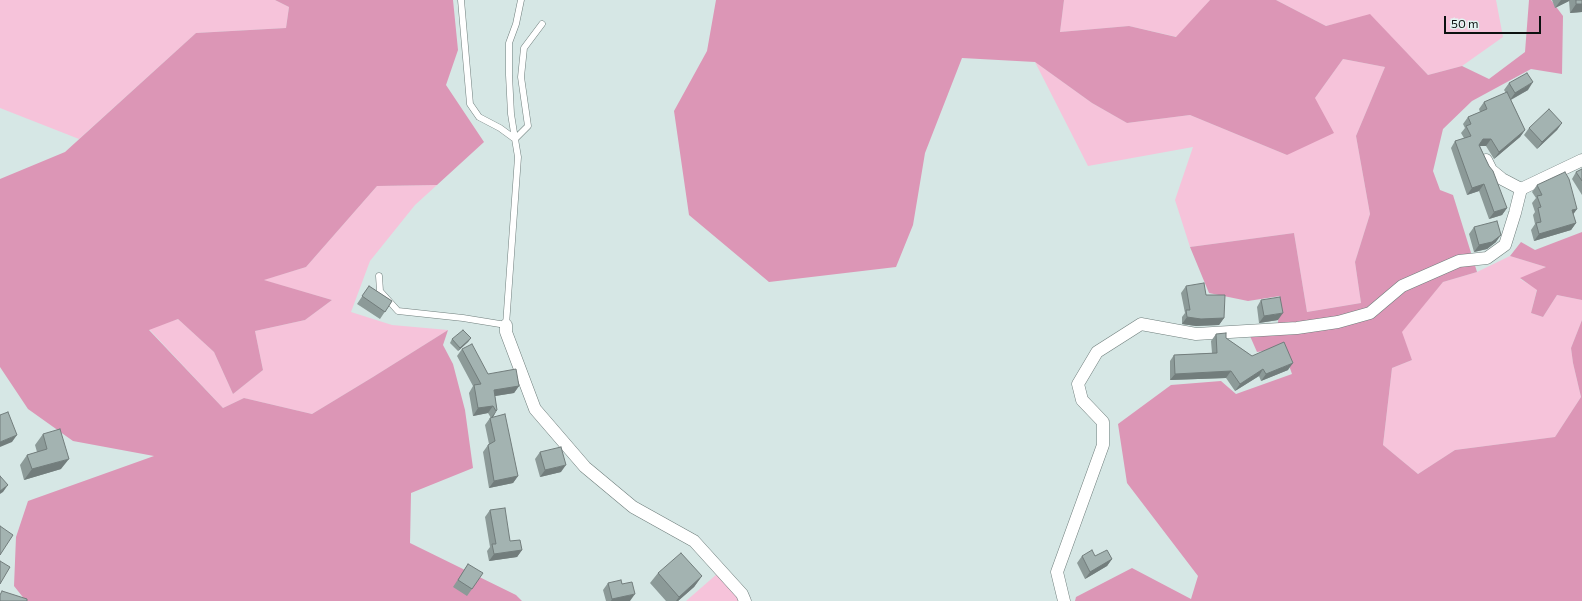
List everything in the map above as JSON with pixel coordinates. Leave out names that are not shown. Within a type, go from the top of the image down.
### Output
[{"type":"street","points":[[1482,152],[1491,170],[1521,189]]},
{"type":"street","points":[[1521,189],[1582,160]]},
{"type":"street","points":[[1064,601],[1057,572],[1103,445],[1103,422],[1082,400],[1078,384],[1097,352],[1141,324],[1196,334],[1297,328],[1338,322],[1370,313],[1402,286],[1459,261],[1487,258],[1505,245],[1521,189]]},
{"type":"street","points":[[506,324],[506,332],[535,408],[585,467],[634,507],[694,541],[742,594],[745,601]]},
{"type":"lane","points":[[461,0],[470,104],[479,117],[500,128],[515,139]]},
{"type":"lane","points":[[380,276],[380,291],[398,311],[506,324],[518,157],[511,114],[509,43],[516,24],[521,0]]},
{"type":"lane","points":[[515,139],[528,126],[521,76],[524,48],[542,24]]},
{"type":"shaded area","points":[[0,0],[275,0],[289,7],[286,28],[196,33],[79,139],[0,108]]},
{"type":"shaded area","points":[[275,0],[453,0],[458,50],[446,85],[484,142],[437,185],[377,186],[306,267],[264,280],[332,300],[305,320],[255,331],[263,370],[233,394],[214,352],[178,319],[149,330],[223,408],[244,398],[312,414],[448,330],[443,345],[453,364],[465,410],[473,468],[411,493],[410,543],[516,595],[522,601],[26,601],[14,586],[16,537],[28,501],[154,456],[73,441],[28,409],[0,367],[0,179],[65,152],[196,33],[286,28],[289,7]]},
{"type":"shaded area","points":[[716,0],[1064,0],[1060,32],[1129,26],[1176,37],[1210,0],[1276,0],[1326,26],[1370,14],[1428,75],[1462,66],[1489,79],[1525,52],[1529,0],[1551,0],[1563,16],[1562,74],[1531,69],[1472,101],[1443,129],[1433,171],[1440,190],[1453,195],[1477,272],[1443,282],[1402,332],[1412,360],[1392,368],[1383,445],[1418,474],[1455,450],[1555,437],[1581,397],[1571,348],[1582,320],[1582,601],[1075,601],[1076,597],[1132,568],[1191,599],[1198,576],[1127,483],[1118,424],[1171,385],[1221,381],[1236,394],[1292,374],[1283,348],[1257,352],[1250,336],[1278,323],[1280,296],[1248,301],[1209,293],[1190,247],[1294,233],[1307,312],[1361,303],[1355,262],[1370,214],[1356,136],[1385,67],[1343,59],[1315,98],[1334,133],[1287,155],[1190,115],[1127,123],[1092,103],[1035,62],[962,58],[925,153],[913,225],[896,267],[769,282],[689,215],[674,111],[707,51]]},
{"type":"shaded area","points":[[1064,0],[1210,0],[1177,37],[1129,26],[1060,32]]},
{"type":"shaded area","points":[[1276,0],[1496,0],[1503,37],[1462,66],[1428,75],[1370,15],[1326,26]]},
{"type":"shaded area","points":[[1343,59],[1385,67],[1356,136],[1370,214],[1355,262],[1361,303],[1307,312],[1294,233],[1190,247],[1175,200],[1193,147],[1088,166],[1035,62],[1092,103],[1127,123],[1190,115],[1287,155],[1315,98]]},
{"type":"shaded area","points":[[437,185],[415,205],[370,261],[351,312],[392,325],[448,330],[312,414],[244,398],[223,408],[149,329],[178,319],[214,352],[233,394],[263,370],[255,331],[305,320],[332,300],[263,280],[306,267],[377,186]]},
{"type":"shaded area","points":[[1582,232],[1582,300],[1557,295],[1543,317],[1531,313],[1537,290],[1520,278],[1546,267],[1510,256],[1521,242],[1535,250]]},
{"type":"shaded area","points":[[1510,256],[1546,267],[1520,279],[1537,289],[1531,313],[1543,317],[1557,295],[1582,300],[1582,320],[1571,348],[1581,397],[1555,437],[1455,450],[1418,474],[1383,445],[1392,368],[1412,360],[1401,332],[1443,282],[1477,272]]},
{"type":"shaded area","points":[[717,574],[737,596],[739,601],[686,601]]},
{"type":"building","points":[[1576,0],[1582,0],[1582,4],[1576,4]]},
{"type":"building","points":[[1527,73],[1533,82],[1515,93],[1509,83]]},
{"type":"building","points":[[1507,92],[1525,130],[1499,152],[1491,139],[1483,139],[1479,145],[1493,171],[1507,208],[1494,212],[1484,184],[1472,188],[1455,141],[1471,136],[1466,126],[1471,124],[1468,117],[1487,109],[1484,102]]},
{"type":"building","points":[[1549,109],[1562,123],[1542,142],[1529,128]]},
{"type":"building","points":[[1582,169],[1582,181],[1576,172]]},
{"type":"building","points":[[1565,172],[1569,179],[1577,209],[1572,210],[1576,223],[1539,234],[1536,223],[1541,222],[1538,208],[1541,207],[1537,196],[1542,195],[1537,185]]},
{"type":"building","points":[[1497,221],[1501,235],[1492,242],[1479,245],[1474,227]]},
{"type":"building","points":[[1204,283],[1206,295],[1225,295],[1224,318],[1201,319],[1187,317],[1186,310],[1190,310],[1186,286]]},
{"type":"building","points":[[369,286],[392,301],[385,312],[362,296]]},
{"type":"building","points":[[1280,297],[1283,313],[1264,316],[1261,300]]},
{"type":"building","points":[[463,330],[471,338],[460,348],[452,339]]},
{"type":"building","points":[[1226,333],[1226,338],[1252,356],[1284,342],[1293,363],[1266,374],[1263,369],[1240,384],[1231,371],[1175,374],[1174,355],[1217,353],[1216,334]]},
{"type":"building","points":[[472,344],[488,374],[516,369],[519,386],[494,390],[496,411],[493,406],[478,408],[474,385],[481,384],[462,349]]},
{"type":"building","points":[[8,412],[17,435],[0,442],[0,415]]},
{"type":"building","points":[[505,414],[518,476],[494,481],[488,445],[495,441],[490,418]]},
{"type":"building","points":[[60,429],[69,459],[32,469],[27,455],[47,449],[43,434]]},
{"type":"building","points":[[561,447],[566,465],[545,470],[540,452]]},
{"type":"building","points":[[0,476],[8,485],[0,491]]},
{"type":"building","points":[[505,508],[510,541],[520,540],[522,550],[494,554],[492,544],[496,544],[490,510]]},
{"type":"building","points":[[0,526],[13,535],[0,555]]},
{"type":"building","points":[[1092,550],[1095,556],[1107,550],[1112,559],[1090,572],[1082,556]]},
{"type":"building","points":[[681,553],[702,576],[679,597],[658,573]]},
{"type":"building","points":[[0,561],[10,567],[0,584]]},
{"type":"building","points":[[468,564],[483,573],[472,589],[458,580]]},
{"type":"building","points":[[621,580],[622,584],[632,582],[635,594],[612,599],[608,583]]},
{"type":"building","points":[[2,591],[27,599],[27,601],[0,601]]}]
